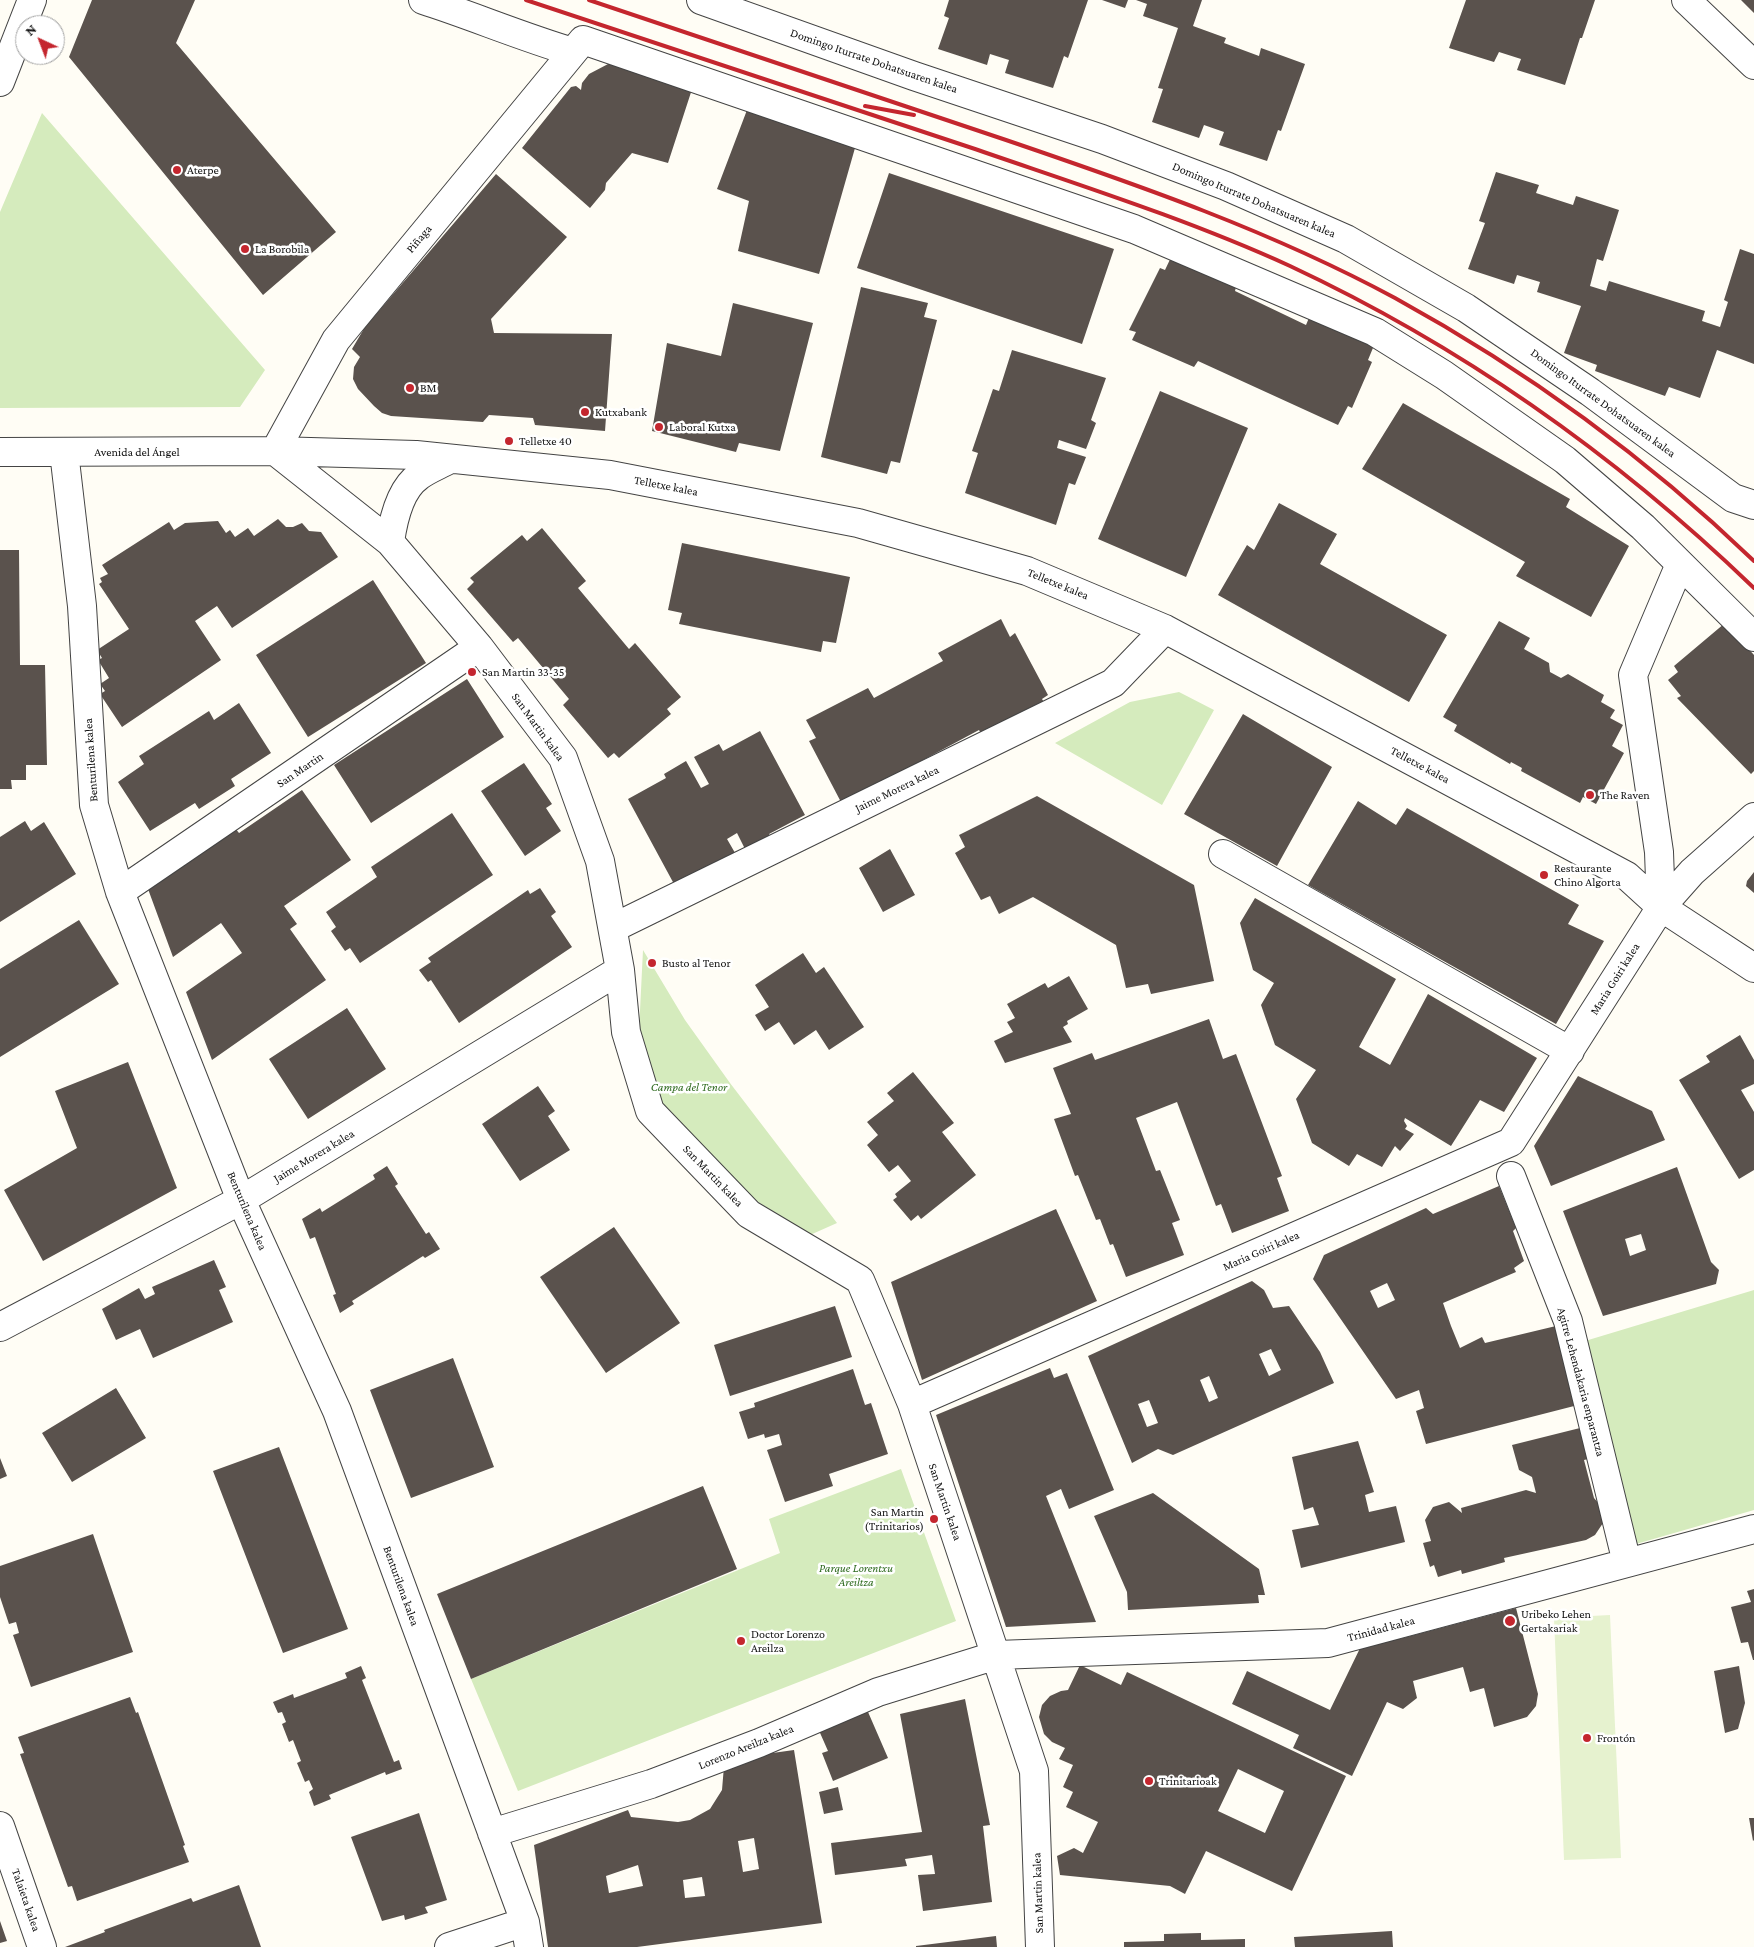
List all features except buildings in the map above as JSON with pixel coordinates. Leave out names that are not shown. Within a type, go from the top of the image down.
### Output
[{"type":"street","points":[[0,82],[32,0]]},
{"type":"street","points":[[423,0],[473,16],[536,41],[578,46],[1134,229],[1375,332],[1444,375],[1565,460],[1643,527],[1754,637]]},
{"type":"street","name":"Domingo Iturrate Dohatsuaren kalea","points":[[701,0],[738,5],[914,76],[1102,139],[1226,186],[1346,239],[1466,308],[1590,392],[1733,498],[1754,505]]},
{"type":"street","points":[[1686,0],[1754,65]]},
{"type":"street","name":"Piñaga","points":[[275,451],[336,340],[578,46]]},
{"type":"street","name":"Avenida del Ángel","points":[[0,452],[275,451]]},
{"type":"street","name":"Telletxe kalea","points":[[275,451],[416,456],[610,475],[858,523],[1027,571],[1166,629],[1627,876],[1661,907],[1754,968]]},
{"type":"street","name":"San Martin kalea","points":[[275,451],[390,542],[479,648],[562,758],[600,861],[620,970],[626,1032],[650,1111],[748,1214],[860,1280],[912,1404],[1034,1771],[1040,1947]]},
{"type":"street","name":"Benturilena kalea","points":[[64,452],[82,606],[94,805],[120,892],[241,1200],[338,1411],[527,1934]]},
{"type":"street","points":[[390,542],[398,506],[408,489],[417,477],[450,459]]},
{"type":"street","points":[[1661,907],[1659,852],[1633,675],[1680,564]]},
{"type":"street","name":"Jaime Morera kalea","points":[[613,928],[1113,683],[1166,629]]},
{"type":"street","name":"San Martin","points":[[120,892],[479,648]]},
{"type":"street","name":"Maria Goiri kalea","points":[[912,1404],[1511,1142],[1661,907],[1692,872],[1754,817]]},
{"type":"street","points":[[1223,854],[1570,1051]]},
{"type":"street","name":"Jaime Morera kalea","points":[[0,1327],[241,1200],[620,970]]},
{"type":"street","name":"Agirre Lehendakaria enparantza","points":[[1510,1176],[1568,1320],[1627,1563]]},
{"type":"street","name":"Trinidad kalea","points":[[997,1656],[1328,1643],[1754,1529]]},
{"type":"street","name":"Lorenzo Areilza kalea","points":[[492,1833],[651,1784],[759,1742],[878,1692],[997,1656]]},
{"type":"street","name":"Talaieta kalea","points":[[0,1826],[42,1947]]},
{"type":"street","points":[[449,1947],[527,1934]]},
{"type":"green space","points":[[42,113],[265,370],[240,407],[0,408],[0,212]]},
{"type":"green space","points":[[1179,692],[1214,710],[1162,805],[1055,743],[1130,702]]},
{"type":"green space","name":"Campa del Tenor","points":[[643,950],[685,1020],[730,1083],[837,1223],[810,1235],[752,1198],[658,1106],[639,1031]]},
{"type":"green space","points":[[1754,1290],[1754,1510],[1636,1544],[1585,1341]]},
{"type":"green space","name":"Parque Lorentxu Areiltza","points":[[901,1469],[956,1621],[518,1791],[471,1679],[780,1553],[769,1519]]},
{"type":"green space","name":"Frontón","points":[[1610,1615],[1621,1858],[1564,1860],[1554,1618]]},
{"type":"railway","points":[[526,0],[1092,189],[1212,233],[1290,266],[1353,297],[1416,332],[1476,368],[1535,408],[1593,450],[1648,494],[1754,588]]},
{"type":"railway","points":[[589,0],[1105,174],[1252,230],[1348,274],[1444,326],[1538,385],[1671,486],[1754,561]]},
{"type":"railway","points":[[865,106],[914,115]]},
{"type":"place","name":"Aterpe","points":[[177,170]]},
{"type":"place","name":"La Borobila","points":[[245,249]]},
{"type":"place","name":"BM","points":[[410,388]]},
{"type":"place","name":"Kutxabank","points":[[585,412]]},
{"type":"place","name":"Laboral Kutxa","points":[[659,427]]},
{"type":"place","name":"Telletxe 40","points":[[509,441]]},
{"type":"place","name":"San Martin 33-35","points":[[472,672]]},
{"type":"place","name":"The Raven","points":[[1590,795]]},
{"type":"place","name":"Restaurante Chino Algorta","points":[[1544,875]]},
{"type":"place","name":"Busto al Tenor","points":[[652,963]]},
{"type":"place","name":"San Martin (Trinitarios)","points":[[934,1519]]},
{"type":"place","name":"Uribeko Lehen Gertakariak","points":[[1510,1621]]},
{"type":"place","name":"Doctor Lorenzo Areilza","points":[[741,1641]]},
{"type":"place","name":"Frontón","points":[[1587,1738]]},
{"type":"place","name":"Trinitarioak","points":[[1149,1781]]}]
